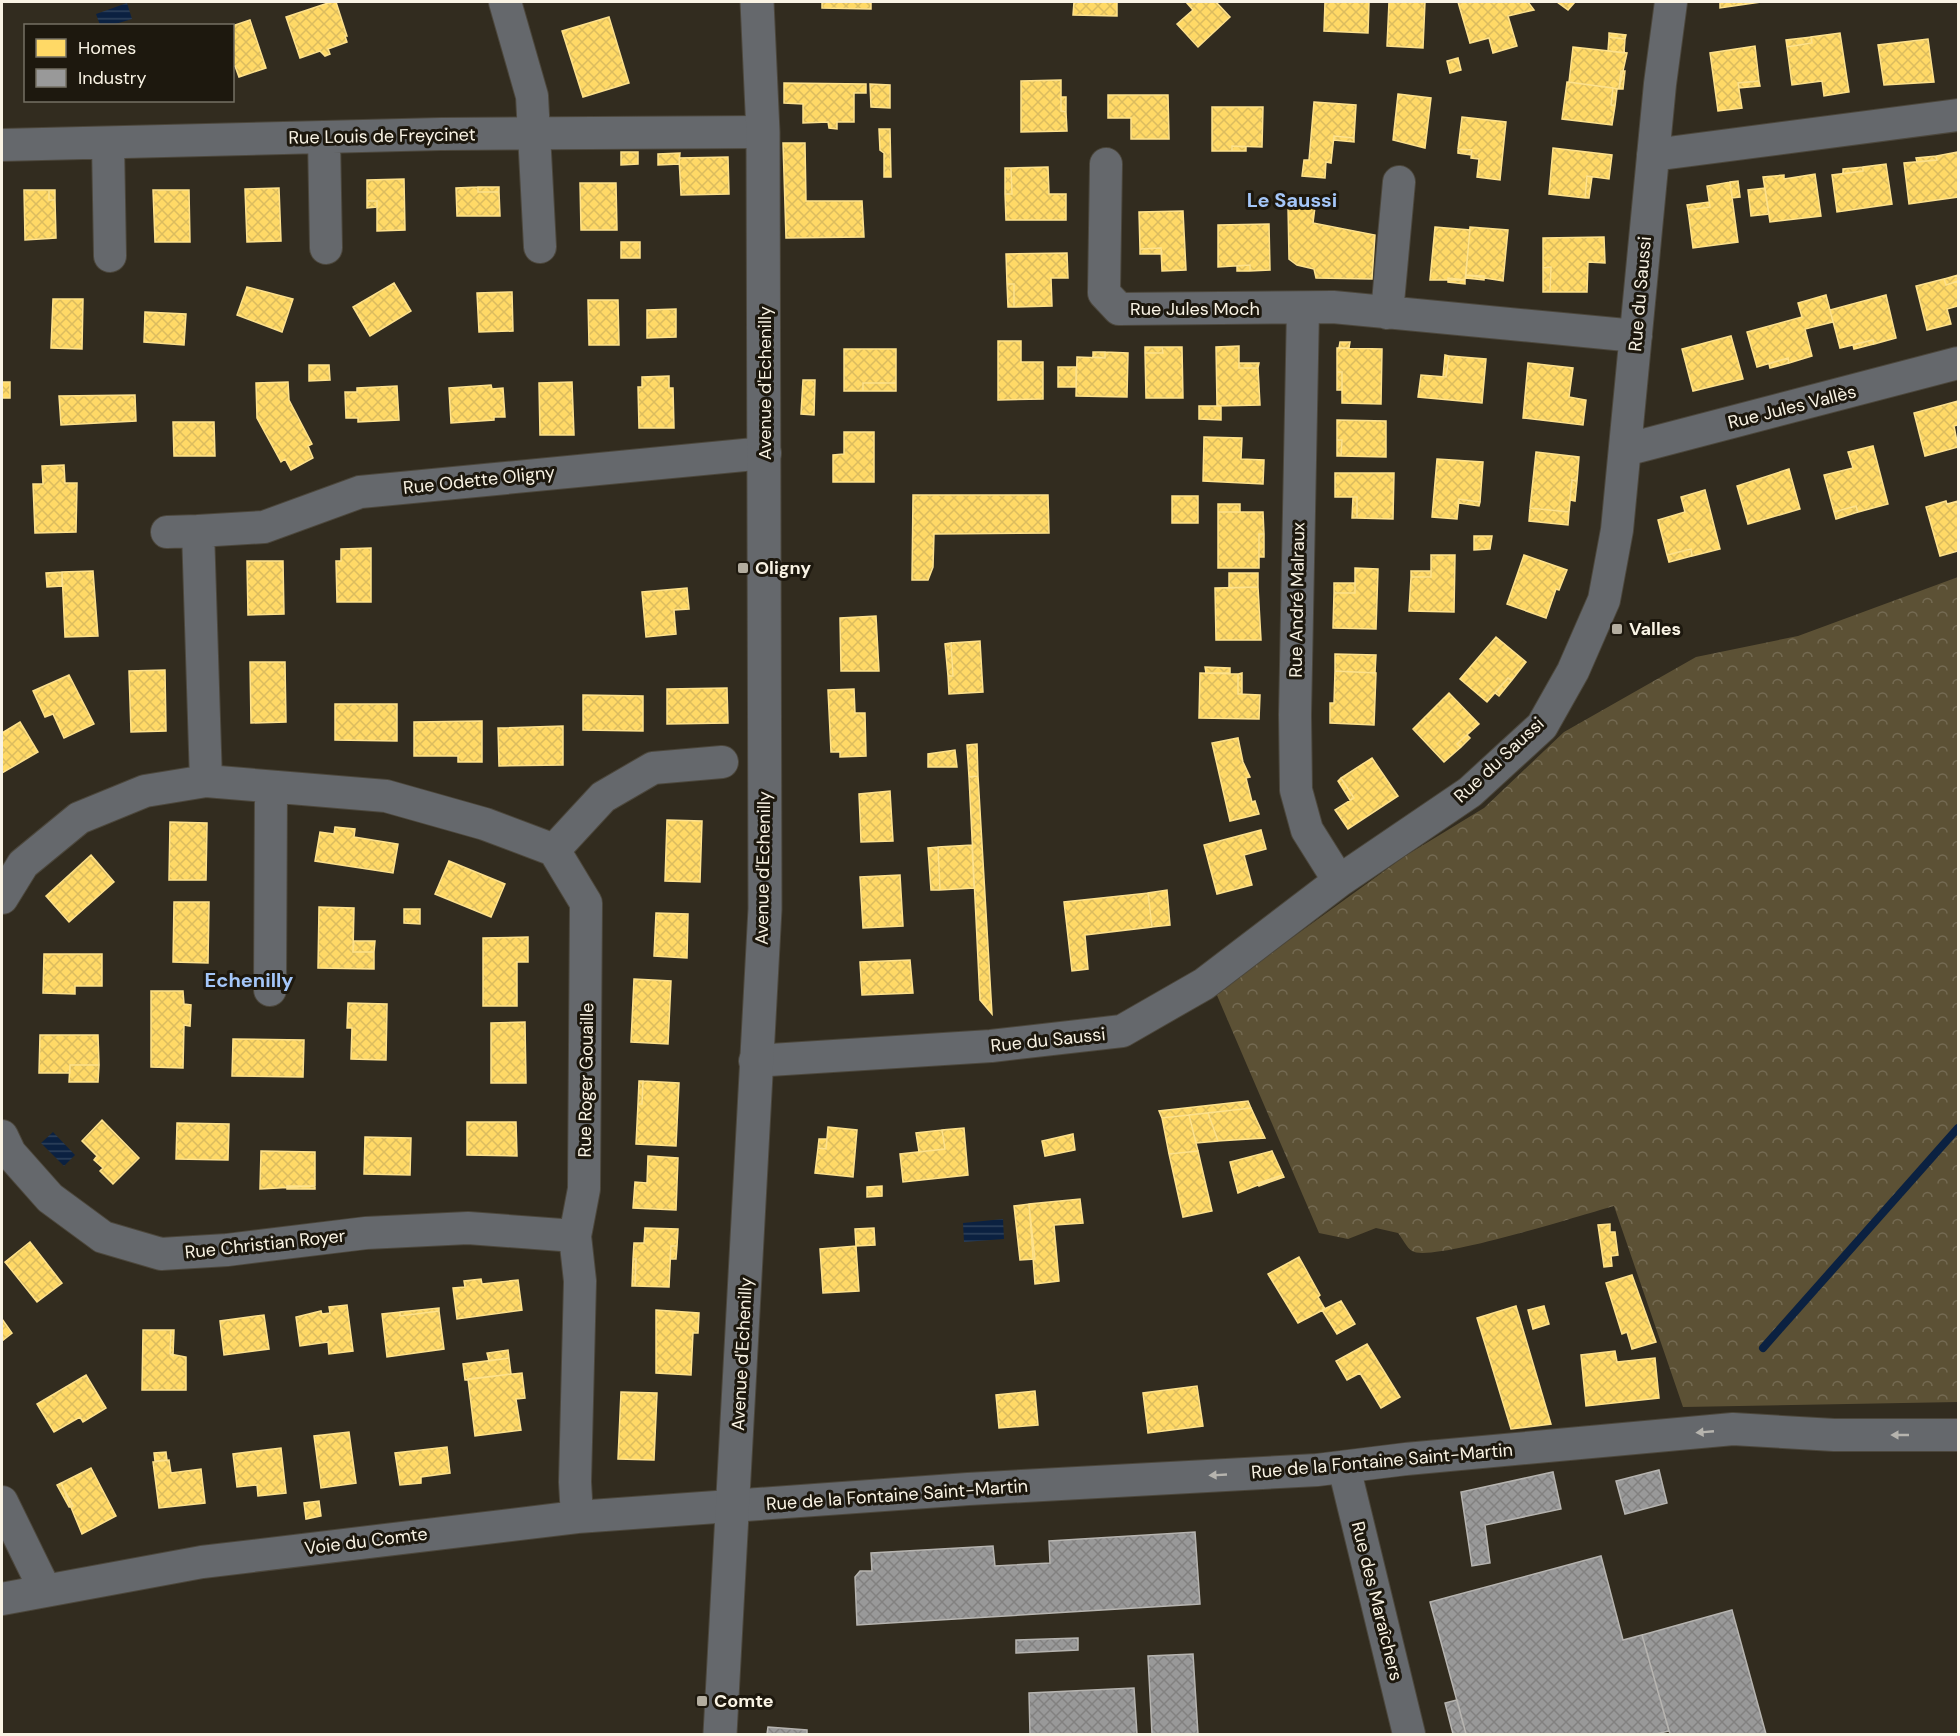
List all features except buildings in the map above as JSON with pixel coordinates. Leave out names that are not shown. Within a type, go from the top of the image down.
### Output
[{"type":"street","points":[[505,2],[532,96],[536,134],[540,247]]},
{"type":"street","name":"Avenue d'Echenilly","points":[[720,1734],[765,909],[763,132],[757,2]]},
{"type":"street","name":"Rue du Saussi","points":[[755,1061],[991,1046],[1122,1031],[1204,984],[1339,881],[1470,792],[1542,726],[1573,671],[1604,600],[1617,530],[1653,155],[1671,2]]},
{"type":"street","points":[[1653,155],[1959,115]]},
{"type":"street","name":"Rue Louis de Freycinet","points":[[2,146],[324,137],[763,132]]},
{"type":"street","points":[[324,137],[326,248]]},
{"type":"street","points":[[108,142],[110,256]]},
{"type":"street","name":"Rue Jules Moch","points":[[1106,164],[1104,293],[1119,309],[1333,307],[1636,336]]},
{"type":"street","points":[[1387,313],[1399,182]]},
{"type":"street","name":"Rue André Malraux","points":[[1303,308],[1295,715],[1296,790],[1307,830],[1339,881]]},
{"type":"street","name":"Rue Jules Vallès","points":[[1625,450],[1959,363]]},
{"type":"street","name":"Rue Odette Oligny","points":[[167,532],[264,527],[360,492],[765,453]]},
{"type":"street","points":[[198,531],[206,781]]},
{"type":"street","points":[[2,898],[23,864],[78,818],[145,791],[206,781],[386,796],[485,824],[554,850],[603,797],[653,768],[722,762]]},
{"type":"street","points":[[270,990],[271,787]]},
{"type":"street","name":"Rue Roger Gouaille","points":[[554,850],[586,903],[584,1189],[575,1236],[580,1281],[575,1482],[578,1517]]},
{"type":"street","name":"Rue Christian Royer","points":[[2,1136],[10,1153],[50,1198],[103,1238],[161,1254],[366,1233],[468,1228],[575,1236]]},
{"type":"street","name":"Rue de la Fontaine Saint-Martin","points":[[734,1507],[991,1488],[1344,1467],[1733,1429],[1834,1435],[1959,1435]]},
{"type":"street","name":"Rue des Maraîchers","points":[[1344,1467],[1409,1734]]},
{"type":"street","points":[[2,1502],[45,1590]]},
{"type":"street","name":"Voie du Comte","points":[[2,1599],[202,1562],[578,1517],[734,1507]]},
{"type":"green space","points":[[1958,577],[1958,1402],[1683,1407],[1614,1206],[1477,1244],[1425,1253],[1412,1251],[1398,1233],[1376,1228],[1348,1239],[1319,1233],[1216,993],[1405,856],[1484,808],[1564,732],[1696,657],[1798,636]]},
{"type":"water","points":[[127,3],[132,19],[115,24],[100,24],[96,14]]},
{"type":"water","points":[[53,1132],[75,1155],[64,1166],[41,1143]]},
{"type":"water","points":[[1003,1219],[1004,1239],[964,1242],[963,1223]]},
{"type":"waterway","points":[[1763,1348],[1958,1128]]},
{"type":"place","name":"Oligny","points":[[743,568]]},
{"type":"place","name":"Valles","points":[[1617,629]]},
{"type":"place","name":"Comte","points":[[702,1701]]},
{"type":"district","name":"Le Saussi","points":[[1292,200]]},
{"type":"district","name":"Echenilly","points":[[249,980]]}]
